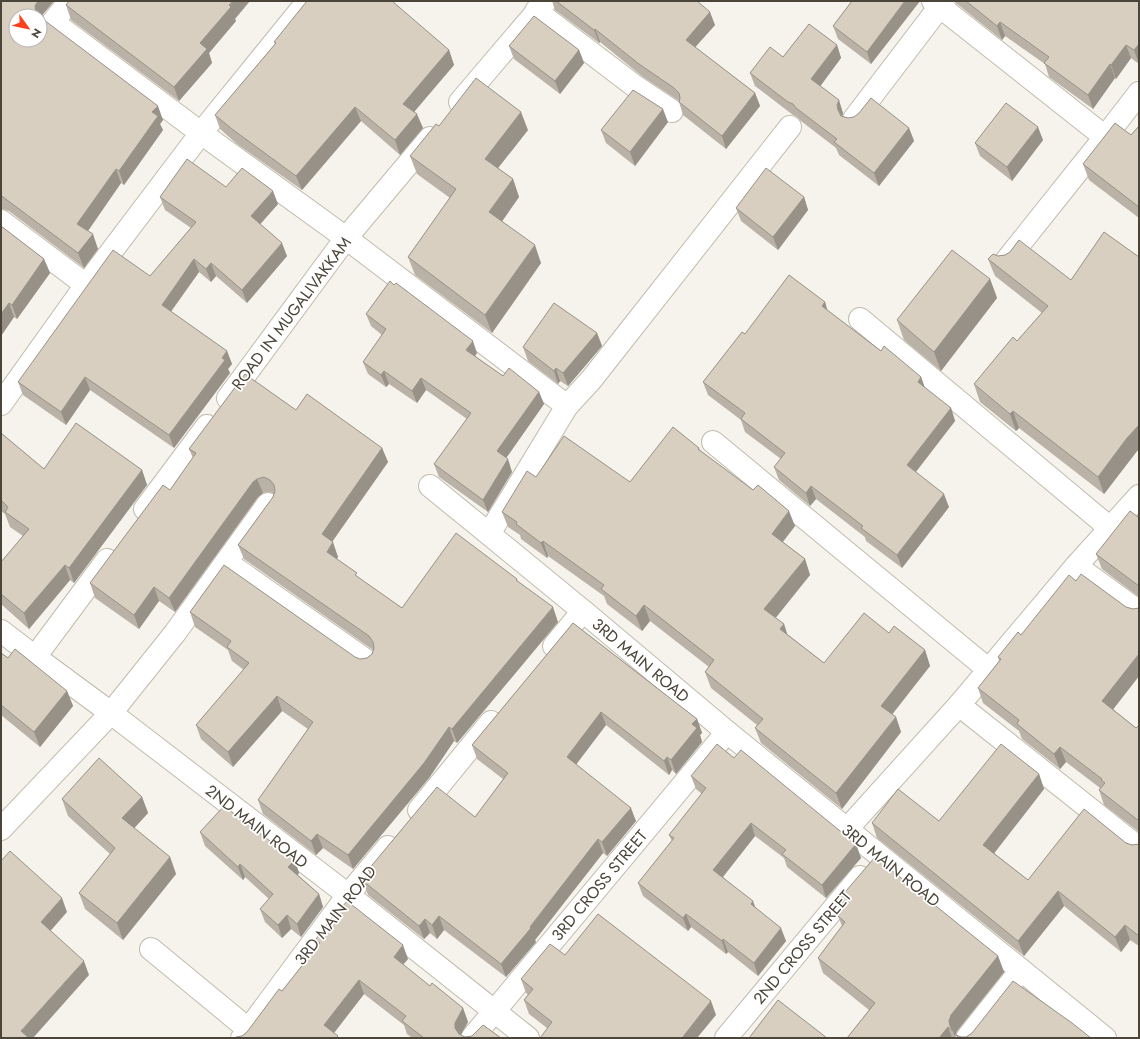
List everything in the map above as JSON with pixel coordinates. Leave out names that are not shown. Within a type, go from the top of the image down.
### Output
[{"type":"street","points":[[70,1],[53,22],[201,133],[346,238],[568,406]]},
{"type":"street","points":[[1,404],[86,285],[201,133],[308,1]]},
{"type":"street","points":[[854,119],[939,3],[1105,137]]},
{"type":"street","points":[[541,6],[636,87],[672,111]]},
{"type":"street","name":"ROAD IN MUGALIVAKKAM","points":[[134,524],[346,238],[541,6]]},
{"type":"street","points":[[1006,260],[1139,93]]},
{"type":"street","points":[[489,534],[568,406],[591,380],[790,127]]},
{"type":"street","points":[[1,221],[86,285]]},
{"type":"street","points":[[860,319],[1110,528]]},
{"type":"street","points":[[713,442],[989,670]]},
{"type":"street","points":[[430,486],[583,611]]},
{"type":"street","points":[[847,829],[959,705],[1076,566],[1139,496]]},
{"type":"street","points":[[1,829],[111,713],[175,633],[268,504]]},
{"type":"street","points":[[35,657],[120,543]]},
{"type":"street","points":[[226,562],[367,661]]},
{"type":"street","points":[[1076,566],[1139,612]]},
{"type":"street","name":"3RD MAIN ROAD","points":[[543,660],[583,611],[727,732],[1105,1038]]},
{"type":"street","points":[[1,631],[111,713]]},
{"type":"street","points":[[959,705],[1139,848]]},
{"type":"street","name":"3RD MAIN ROAD","points":[[245,1034],[348,896],[503,708]]},
{"type":"street","name":"2ND MAIN ROAD","points":[[111,713],[348,896],[528,1038]]},
{"type":"street","name":"3RD CROSS STREET","points":[[472,1038],[727,732]]},
{"type":"street","name":"2ND CROSS STREET","points":[[726,1038],[879,855]]},
{"type":"street","points":[[151,949],[245,1034]]},
{"type":"street","points":[[967,1038],[1021,970]]},
{"type":"building","points":[[1,1],[38,1],[35,8],[8,8],[8,48],[48,48],[48,23],[158,106],[152,112],[158,116],[119,171],[116,169],[77,224],[93,234],[78,253],[1,196]]},
{"type":"building","points":[[69,1],[233,1],[229,5],[231,7],[200,43],[207,49],[174,87],[66,5]]},
{"type":"building","points":[[307,1],[392,1],[449,50],[403,104],[417,114],[395,140],[355,107],[296,176],[215,115],[276,43],[274,42]]},
{"type":"building","points":[[556,1],[697,1],[710,12],[686,40],[755,93],[722,136],[679,102],[679,93],[674,88],[639,64],[595,29],[594,30]]},
{"type":"building","points":[[852,1],[905,1],[867,52],[833,26]]},
{"type":"building","points":[[966,1],[1139,1],[1139,44],[1134,50],[1126,45],[1111,65],[1110,64],[1088,95],[1044,63],[1049,57],[1000,22],[997,26]]},
{"type":"building","points":[[534,16],[579,50],[555,81],[509,46]]},
{"type":"building","points":[[809,24],[837,45],[811,79],[839,100],[837,105],[841,116],[848,118],[854,117],[871,98],[909,128],[874,173],[834,142],[837,139],[796,108],[793,104],[788,102],[750,73],[770,47],[783,57]]},
{"type":"building","points":[[476,78],[521,112],[485,159],[513,179],[489,212],[535,245],[485,315],[408,257],[456,189],[410,156],[436,124],[439,126]]},
{"type":"building","points":[[633,90],[663,109],[630,152],[601,130]]},
{"type":"building","points":[[1006,103],[1038,127],[1007,167],[975,143]]},
{"type":"building","points":[[1115,123],[1131,135],[1139,126],[1139,207],[1083,164]]},
{"type":"building","points":[[187,159],[226,187],[242,168],[273,191],[251,216],[282,243],[242,290],[211,263],[206,269],[194,259],[162,305],[227,351],[222,358],[225,360],[169,435],[85,377],[61,412],[18,382],[113,250],[150,276],[196,222],[160,197]]},
{"type":"building","points":[[766,168],[804,197],[773,237],[736,208]]},
{"type":"building","points":[[1,226],[44,259],[12,305],[9,303],[1,314]]},
{"type":"building","points":[[1104,232],[1139,257],[1139,425],[1127,438],[1098,477],[1013,411],[1010,414],[974,384],[1013,337],[1017,341],[1048,306],[988,259],[993,254],[998,256],[1005,255],[1010,252],[1019,240],[1071,280]]},
{"type":"building","points":[[952,250],[990,279],[934,352],[897,320]]},
{"type":"building","points":[[789,275],[825,302],[822,306],[881,351],[884,346],[921,377],[918,382],[951,408],[907,465],[944,494],[897,555],[861,528],[863,526],[811,486],[806,493],[774,467],[785,453],[741,419],[745,413],[703,382],[742,332],[745,334]]},
{"type":"building","points":[[390,281],[394,285],[396,283],[473,341],[466,350],[503,376],[509,368],[539,392],[497,451],[508,459],[483,500],[434,464],[471,413],[421,378],[412,391],[384,371],[381,375],[363,362],[386,329],[366,314]]},
{"type":"building","points":[[554,303],[597,333],[563,373],[556,368],[554,371],[523,347]]},
{"type":"building","points":[[245,374],[296,410],[307,394],[382,448],[322,534],[333,542],[327,552],[357,573],[355,575],[402,608],[456,533],[553,607],[452,729],[449,727],[424,763],[348,855],[317,834],[311,841],[258,800],[313,722],[277,696],[228,752],[196,725],[249,663],[227,647],[231,641],[190,612],[224,565],[355,657],[360,659],[367,658],[372,654],[374,648],[373,642],[369,636],[238,545],[273,497],[275,491],[274,485],[270,480],[264,477],[253,482],[169,598],[154,587],[134,615],[90,583],[163,485],[170,490],[196,453],[189,449]]},
{"type":"building","points":[[76,423],[142,470],[69,568],[65,565],[24,613],[1,594],[1,562],[29,529],[5,512],[8,507],[1,500],[1,433],[44,469]]},
{"type":"building","points":[[673,427],[699,448],[698,449],[753,490],[758,485],[789,511],[772,534],[805,559],[764,609],[784,624],[780,629],[824,663],[864,613],[889,633],[894,626],[925,650],[881,706],[896,717],[836,793],[755,728],[763,719],[705,672],[714,660],[644,605],[636,616],[601,589],[604,585],[543,541],[541,543],[516,524],[517,522],[502,512],[527,471],[536,477],[564,436],[630,482]]},
{"type":"building","points":[[1130,511],[1138,517],[1139,515],[1139,586],[1096,554]]},
{"type":"building","points":[[1081,574],[1126,607],[1133,609],[1139,608],[1139,654],[1102,701],[1136,728],[1139,725],[1139,821],[1099,790],[1105,783],[1101,780],[1102,779],[1060,747],[1054,754],[1017,724],[1019,720],[978,688],[1001,659],[998,657],[1018,632],[1021,635],[1069,575],[1076,581]]},
{"type":"building","points":[[573,623],[697,719],[692,724],[697,728],[671,760],[667,757],[664,761],[601,712],[567,757],[631,808],[602,842],[598,839],[530,927],[531,928],[501,964],[439,916],[432,925],[425,919],[419,926],[363,881],[371,872],[368,870],[437,787],[475,817],[508,773],[472,745]]},
{"type":"building","points":[[15,649],[67,691],[34,732],[1,705],[1,653],[8,658]]},
{"type":"building","points":[[717,744],[734,758],[741,750],[856,844],[822,885],[782,854],[786,850],[751,823],[713,870],[753,901],[751,904],[781,928],[754,963],[723,939],[722,941],[686,914],[683,918],[638,883],[674,838],[669,835],[706,788],[691,776]]},
{"type":"building","points":[[1001,744],[1039,774],[983,845],[1028,880],[1084,809],[1126,843],[1132,845],[1139,844],[1139,936],[1125,925],[1115,937],[1058,891],[1018,941],[872,823],[898,789],[939,821]]},
{"type":"building","points":[[99,758],[142,797],[122,818],[170,857],[117,923],[79,893],[115,848],[62,799]]},
{"type":"building","points":[[224,806],[295,860],[288,867],[319,894],[297,924],[287,915],[278,925],[260,909],[273,894],[240,864],[238,867],[200,832]]},
{"type":"building","points":[[10,851],[62,898],[41,922],[84,961],[21,1031],[29,1038],[1,1038],[1,861]]},
{"type":"building","points":[[875,857],[998,956],[951,1015],[949,1021],[953,1031],[948,1027],[939,1038],[847,1038],[875,1003],[818,958],[845,922],[838,916],[847,904],[840,898]]},
{"type":"building","points":[[347,901],[403,945],[394,957],[430,986],[432,983],[463,1008],[455,1023],[455,1028],[459,1034],[465,1037],[472,1036],[483,1025],[501,1038],[424,1038],[402,1021],[406,1016],[359,980],[324,1025],[338,1036],[338,1038],[235,1038],[242,1036],[247,1032],[279,989],[282,991],[320,943],[316,939],[337,911],[338,912]]},
{"type":"building","points":[[598,914],[711,1001],[682,1038],[540,1038],[552,1022],[524,1000],[533,989],[521,979],[550,944],[565,955]]},
{"type":"building","points":[[1013,981],[1091,1038],[959,1038],[956,1035],[966,1037],[972,1033]]},
{"type":"building","points":[[778,1000],[827,1038],[749,1038]]}]
